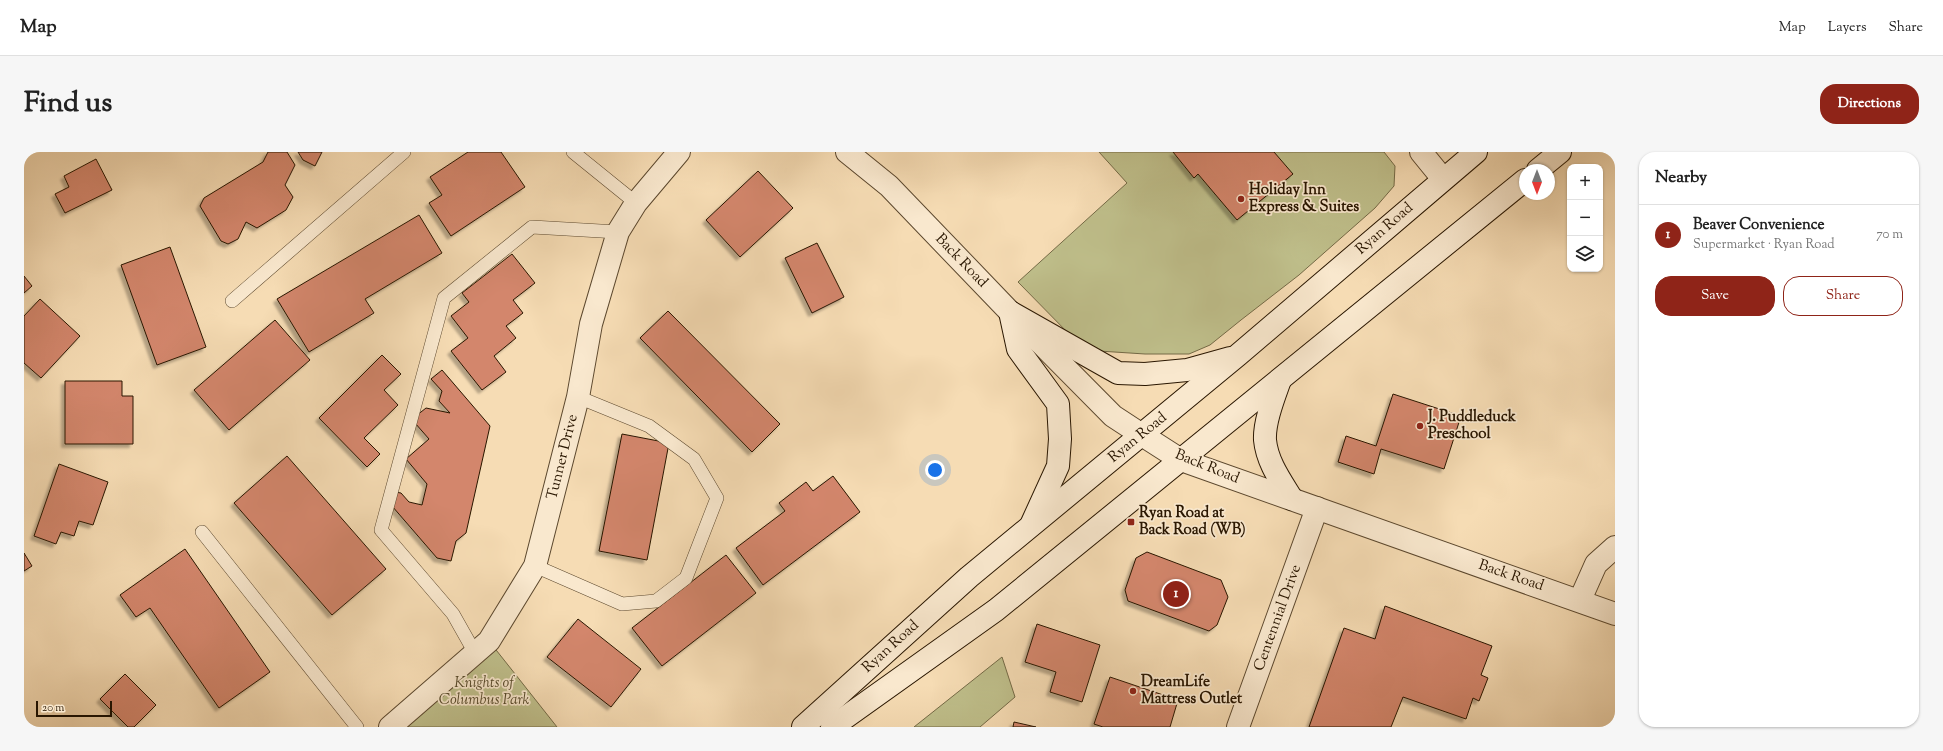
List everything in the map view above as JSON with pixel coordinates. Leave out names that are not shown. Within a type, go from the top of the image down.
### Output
[{"type":"main road","name":"Tunner Drive","points":[[390,727],[488,641],[535,566],[578,397],[591,324],[618,232],[636,203],[679,152]]},
{"type":"main road","name":"Back Road","points":[[847,152],[889,186],[1010,312],[1113,416],[1182,460],[1580,600],[1615,614]]},
{"type":"main road","points":[[1421,152],[1443,179]]},
{"type":"main road","name":"Ryan Road","points":[[803,727],[969,577],[1238,355],[1476,152]]},
{"type":"main road","points":[[1545,164],[1560,152]]},
{"type":"main road","name":"Ryan Road","points":[[832,727],[996,610],[1519,185]]},
{"type":"main road","points":[[1010,312],[1118,373],[1145,374],[1187,370],[1238,355]]},
{"type":"main road","points":[[1010,312],[1018,348],[1058,404],[1060,439],[1058,466],[1029,527]]},
{"type":"main road","points":[[1280,380],[1269,413],[1265,440],[1273,468],[1292,499]]},
{"type":"main road","name":"Centennial Drive","points":[[1238,727],[1317,508]]},
{"type":"main road","points":[[1580,600],[1596,564],[1615,547]]},
{"type":"lane","points":[[232,301],[404,152]]},
{"type":"lane","points":[[573,152],[636,203]]},
{"type":"lane","points":[[475,653],[452,614],[381,530],[444,298],[532,226],[618,232]]},
{"type":"lane","points":[[535,566],[622,604],[656,601],[686,578],[717,498],[694,459],[649,426],[578,397]]},
{"type":"lane","points":[[202,532],[357,727]]},
{"type":"green space","points":[[1099,152],[1384,152],[1395,166],[1394,186],[1375,208],[1299,275],[1210,345],[1189,354],[1145,354],[1099,351],[1072,337],[1018,282],[1127,183]]},
{"type":"green space","name":"Knights of Columbus Park","points":[[489,641],[557,727],[390,727]]},
{"type":"green space","points":[[1002,657],[1015,697],[980,727],[914,727]]},
{"type":"building","points":[[268,152],[287,152],[295,165],[285,185],[293,197],[286,210],[257,228],[246,222],[238,239],[228,244],[221,241],[200,206],[204,198],[263,162]]},
{"type":"building","points":[[298,152],[322,152],[315,166],[303,160]]},
{"type":"building","points":[[468,152],[501,152],[525,187],[451,236],[429,203],[442,195],[430,177]]},
{"type":"building","name":"Holiday Inn Express & Suites","points":[[1173,152],[1274,152],[1293,174],[1237,220],[1198,174],[1194,178]]},
{"type":"building","points":[[96,159],[112,190],[65,213],[55,194],[69,187],[64,176]]},
{"type":"building","points":[[758,171],[793,208],[740,257],[706,220]]},
{"type":"building","points":[[419,215],[442,253],[365,299],[374,313],[309,352],[277,299]]},
{"type":"building","points":[[817,243],[844,297],[812,313],[785,258]]},
{"type":"building","points":[[170,247],[206,347],[157,365],[121,265]]},
{"type":"building","points":[[512,254],[535,283],[513,300],[523,313],[506,326],[516,338],[494,356],[506,372],[482,390],[451,351],[468,338],[451,316],[469,302],[462,293]]},
{"type":"building","points":[[24,276],[32,286],[24,293]]},
{"type":"building","points":[[40,299],[80,336],[41,378],[24,363],[24,316]]},
{"type":"building","points":[[668,311],[780,424],[752,452],[640,338]]},
{"type":"building","points":[[275,320],[310,360],[229,430],[194,390]]},
{"type":"building","points":[[382,355],[401,374],[384,390],[398,405],[364,438],[380,454],[367,467],[319,418]]},
{"type":"building","points":[[442,370],[490,426],[466,533],[456,541],[451,561],[437,558],[392,506],[395,492],[401,493],[409,502],[422,505],[427,484],[406,459],[429,439],[415,423],[416,416],[426,408],[450,413],[439,401],[442,391],[431,379]]},
{"type":"building","points":[[65,381],[122,381],[122,396],[133,396],[133,444],[65,444]]},
{"type":"building","name":"J. Puddleduck Preschool","points":[[1393,394],[1461,416],[1444,469],[1381,449],[1374,474],[1338,462],[1346,436],[1376,446]]},
{"type":"building","points":[[622,434],[669,443],[647,560],[599,551]]},
{"type":"building","points":[[287,456],[386,569],[332,615],[234,503]]},
{"type":"building","points":[[59,464],[108,482],[93,525],[79,521],[74,536],[61,532],[56,544],[34,536]]},
{"type":"building","points":[[833,476],[860,512],[763,585],[736,548],[785,511],[779,503],[806,482],[813,491]]},
{"type":"building","points":[[185,549],[270,672],[219,708],[150,608],[136,617],[120,595]]},
{"type":"building","points":[[1147,552],[1221,580],[1228,597],[1217,625],[1209,631],[1128,601],[1125,590],[1136,558]]},
{"type":"building","points":[[24,553],[32,566],[24,571]]},
{"type":"building","points":[[726,555],[756,593],[662,666],[632,628]]},
{"type":"building","points":[[1385,606],[1492,646],[1481,675],[1488,678],[1479,701],[1473,698],[1466,719],[1403,697],[1391,727],[1309,727],[1344,628],[1375,639]]},
{"type":"building","points":[[578,619],[641,669],[611,707],[547,657]]},
{"type":"building","points":[[1037,624],[1100,645],[1082,702],[1050,692],[1056,672],[1025,662]]},
{"type":"building","points":[[125,674],[156,705],[134,727],[128,727],[100,699]]},
{"type":"building","points":[[1110,677],[1178,700],[1170,727],[1103,727],[1094,724]]},
{"type":"building","points":[[1014,722],[1036,727],[1013,727]]},
{"type":"place","name":"Holiday Inn Express & Suites","points":[[1241,199]]},
{"type":"place","name":"J. Puddleduck Preschool","points":[[1420,426]]},
{"type":"place","name":"Ryan Road at Back Road (WB)","points":[[1131,522]]},
{"type":"place","name":"Beaver Convenience","points":[[1176,594]]},
{"type":"place","name":"DreamLife Mattress Outlet","points":[[1133,691]]}]
